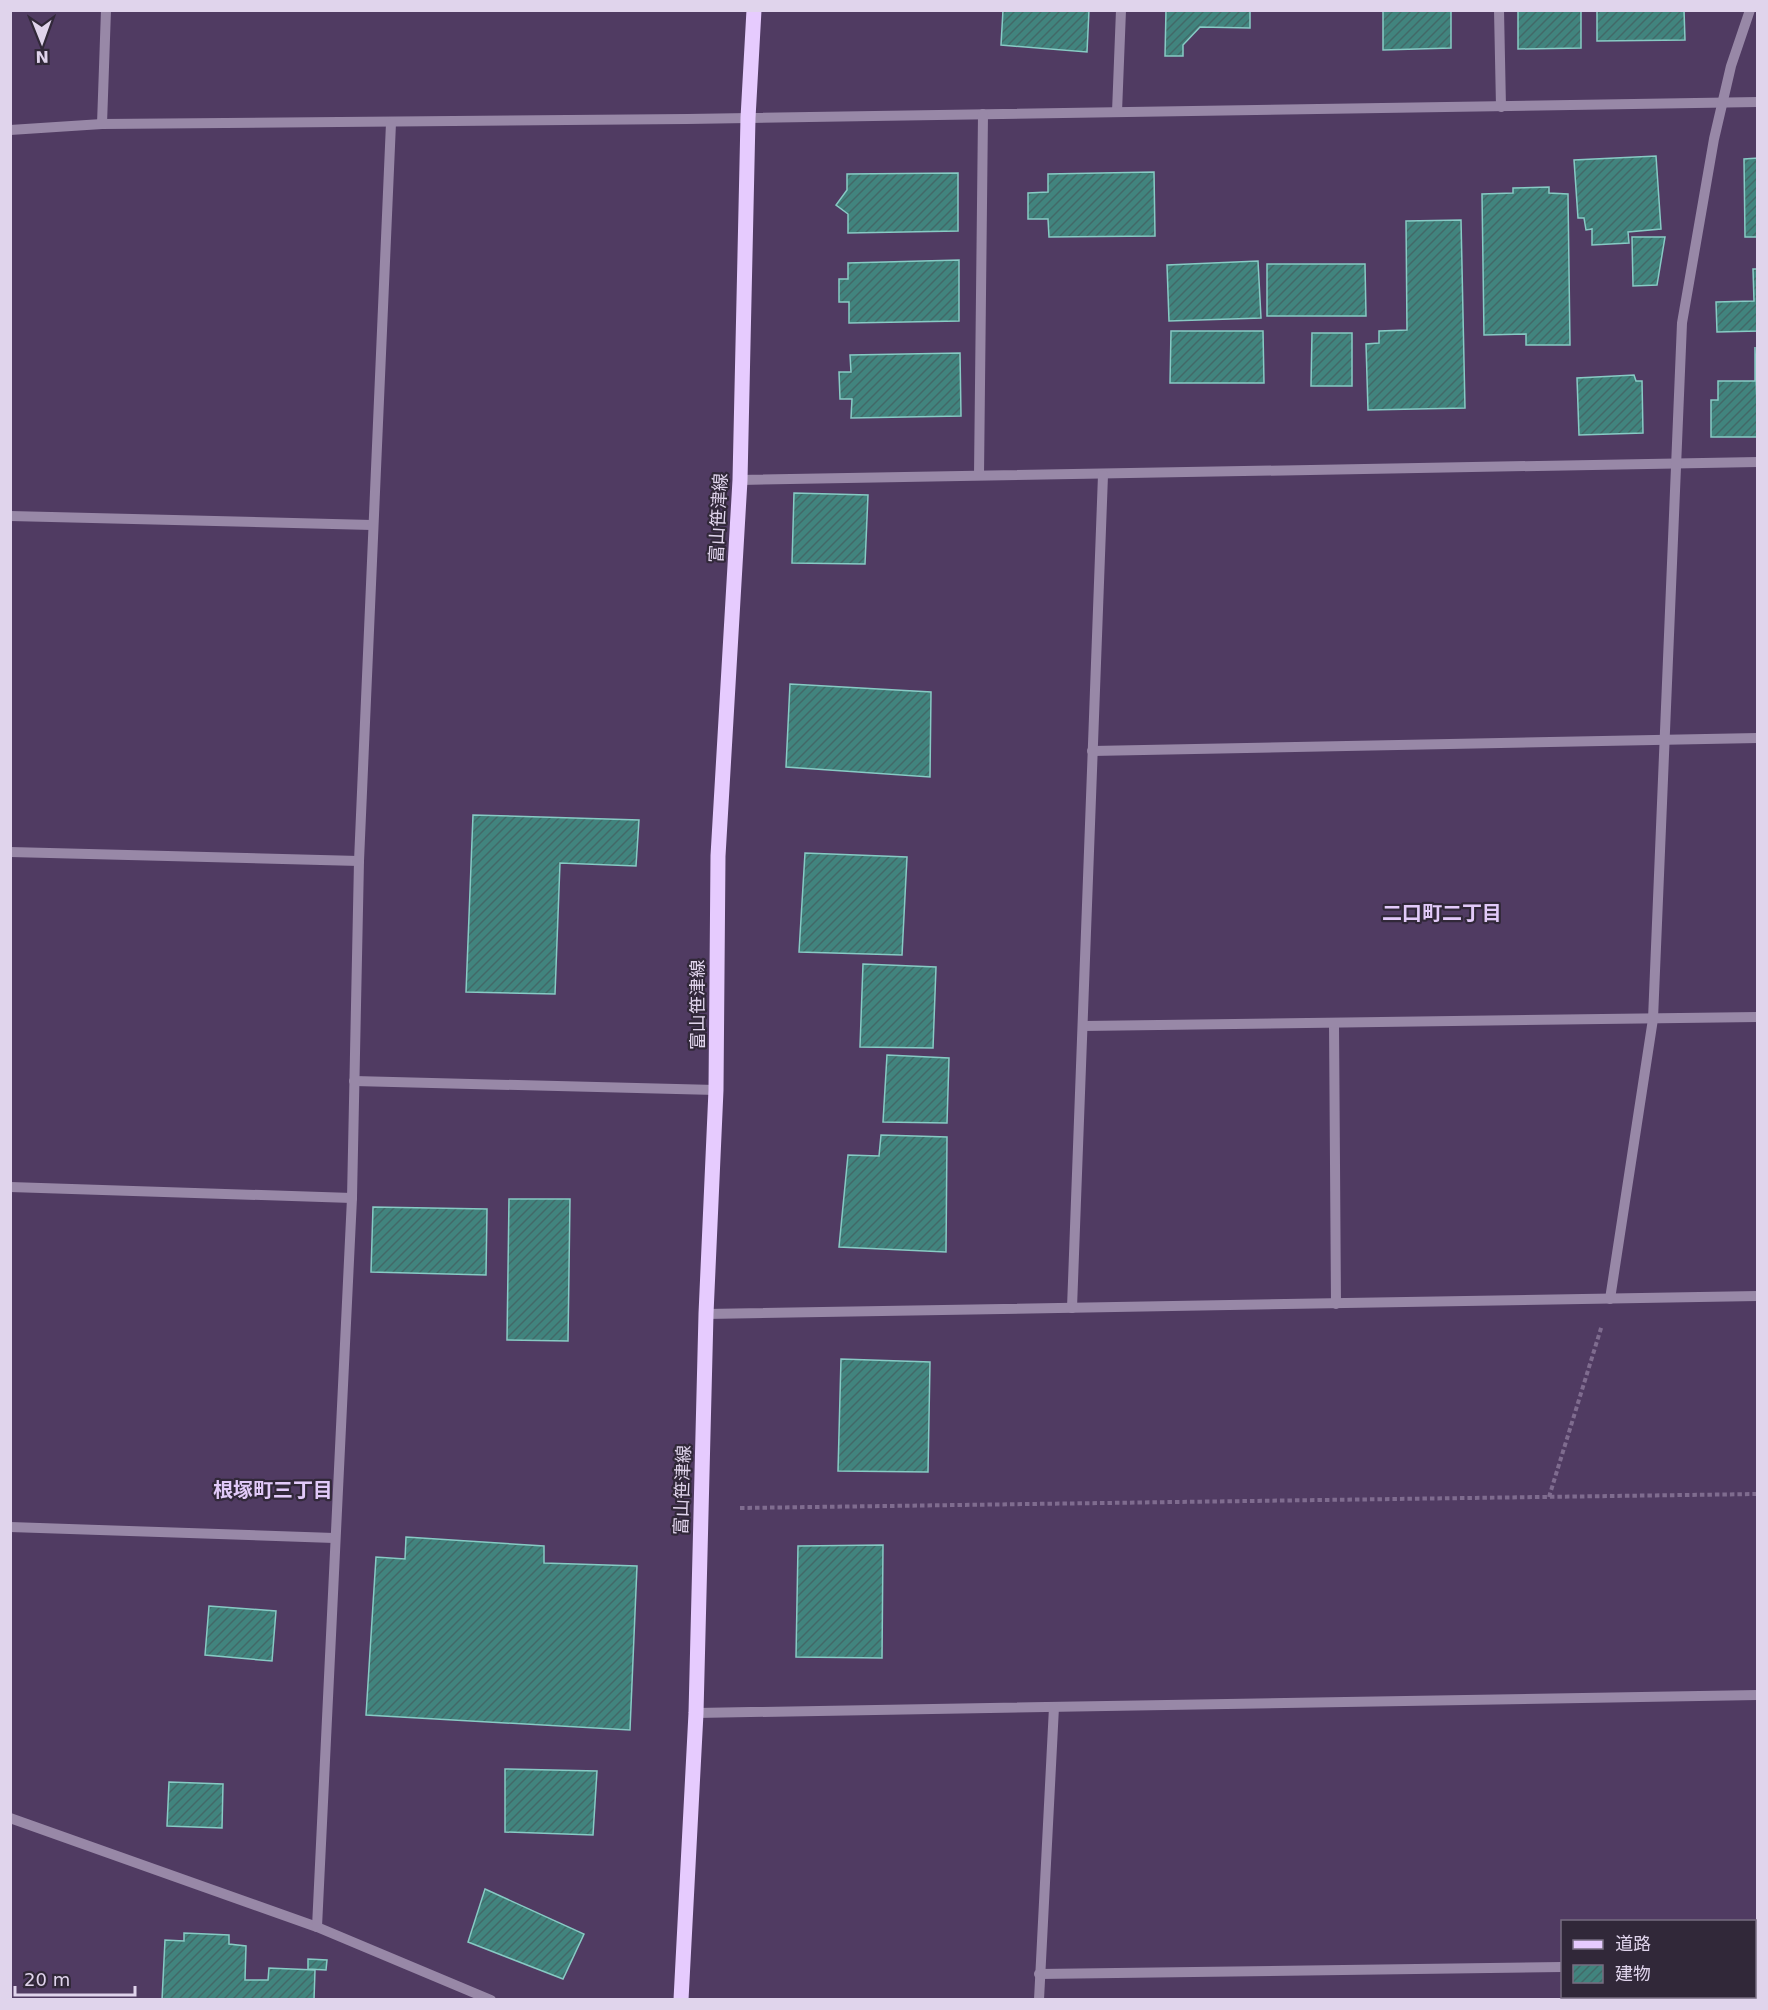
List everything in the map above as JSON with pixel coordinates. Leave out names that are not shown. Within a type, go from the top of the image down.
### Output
[{"type":"main road","name":"富山笹津線","points":[[681,2000],[696,1713],[706,1314],[716,1090],[718,856],[740,480],[748,118],[754,10]]},
{"type":"street","points":[[102,124],[106,10]]},
{"type":"street","points":[[1117,112],[1121,10]]},
{"type":"street","points":[[1499,10],[1501,106]]},
{"type":"street","points":[[1610,1299],[1653,1019],[1674,463],[1682,323],[1714,139],[1731,66],[1750,10]]},
{"type":"street","points":[[10,130],[102,124],[390,123],[1758,102]]},
{"type":"street","points":[[979,475],[983,114]]},
{"type":"street","points":[[317,1927],[352,1198],[360,861],[390,123]]},
{"type":"street","points":[[740,480],[1758,462]]},
{"type":"street","points":[[1072,1308],[1103,475]]},
{"type":"street","points":[[10,516],[372,525]]},
{"type":"street","points":[[1092,751],[1758,738]]},
{"type":"street","points":[[10,852],[360,861]]},
{"type":"street","points":[[1083,1026],[1758,1017]]},
{"type":"street","points":[[1334,1023],[1336,1304]]},
{"type":"street","points":[[354,1081],[716,1090]]},
{"type":"street","points":[[10,1187],[352,1198]]},
{"type":"street","points":[[706,1314],[1758,1296]]},
{"type":"street","points":[[10,1527],[334,1538]]},
{"type":"street","points":[[696,1713],[1758,1695]]},
{"type":"street","points":[[1039,2000],[1054,1707]]},
{"type":"street","points":[[10,1818],[317,1927],[491,2000]]},
{"type":"street","points":[[1039,1974],[1561,1967]]},
{"type":"path","points":[[1550,1497],[1610,1299]]},
{"type":"path","points":[[740,1508],[1758,1494]]},
{"type":"building","points":[[1003,10],[1089,10],[1087,52],[1001,45]]},
{"type":"building","points":[[1166,10],[1250,10],[1250,28],[1200,27],[1183,45],[1183,56],[1165,56]]},
{"type":"building","points":[[1383,10],[1451,10],[1451,48],[1383,50]]},
{"type":"building","points":[[1518,10],[1581,10],[1581,48],[1518,49]]},
{"type":"building","points":[[1597,10],[1684,10],[1685,40],[1597,41]]},
{"type":"building","points":[[1656,156],[1661,229],[1628,232],[1629,243],[1592,245],[1592,229],[1586,230],[1584,218],[1578,218],[1574,160]]},
{"type":"building","points":[[1758,158],[1758,237],[1745,237],[1744,159]]},
{"type":"building","points":[[1154,172],[1155,236],[1049,237],[1048,219],[1028,219],[1028,193],[1048,192],[1048,174]]},
{"type":"building","points":[[958,173],[958,231],[848,233],[848,214],[836,205],[847,190],[847,174]]},
{"type":"building","points":[[1549,187],[1549,193],[1568,194],[1570,345],[1526,345],[1526,334],[1484,335],[1482,194],[1513,193],[1513,188]]},
{"type":"building","points":[[1461,220],[1465,408],[1368,410],[1366,344],[1379,343],[1379,331],[1407,330],[1406,221]]},
{"type":"building","points":[[1632,237],[1665,237],[1657,285],[1633,286]]},
{"type":"building","points":[[959,260],[959,321],[849,323],[849,302],[839,302],[839,279],[848,279],[848,263]]},
{"type":"building","points":[[1258,261],[1261,318],[1169,321],[1167,265]]},
{"type":"building","points":[[1267,264],[1365,264],[1366,316],[1267,316]]},
{"type":"building","points":[[1753,269],[1758,269],[1758,331],[1717,332],[1716,302],[1754,301]]},
{"type":"building","points":[[1171,331],[1263,331],[1264,383],[1170,383]]},
{"type":"building","points":[[1312,333],[1352,333],[1352,386],[1311,386]]},
{"type":"building","points":[[1755,347],[1758,437],[1711,437],[1711,400],[1718,400],[1718,381],[1755,381]]},
{"type":"building","points":[[960,353],[961,416],[851,418],[852,399],[840,399],[839,372],[851,372],[850,355]]},
{"type":"building","points":[[1634,375],[1636,381],[1642,381],[1643,433],[1579,435],[1577,378]]},
{"type":"building","points":[[794,493],[868,495],[865,564],[792,563]]},
{"type":"building","points":[[790,684],[931,692],[930,777],[786,767]]},
{"type":"building","points":[[473,815],[639,820],[636,866],[560,863],[555,994],[466,992]]},
{"type":"building","points":[[805,853],[907,857],[902,955],[799,952]]},
{"type":"building","points":[[863,964],[936,967],[933,1048],[860,1047]]},
{"type":"building","points":[[887,1055],[949,1058],[947,1123],[883,1122]]},
{"type":"building","points":[[881,1135],[947,1137],[946,1252],[839,1247],[848,1155],[879,1156]]},
{"type":"building","points":[[509,1199],[570,1199],[568,1341],[507,1340]]},
{"type":"building","points":[[373,1207],[487,1209],[486,1275],[371,1272]]},
{"type":"building","points":[[841,1359],[930,1362],[928,1472],[838,1471]]},
{"type":"building","points":[[406,1537],[544,1546],[544,1563],[637,1566],[630,1730],[366,1715],[376,1557],[405,1559]]},
{"type":"building","points":[[883,1545],[882,1658],[796,1657],[798,1546]]},
{"type":"building","points":[[209,1606],[276,1611],[272,1661],[205,1655]]},
{"type":"building","points":[[505,1769],[597,1771],[593,1835],[505,1832]]},
{"type":"building","points":[[169,1782],[223,1784],[222,1828],[167,1826]]},
{"type":"building","points":[[485,1889],[584,1934],[563,1979],[468,1942]]},
{"type":"building","points":[[184,1933],[229,1935],[229,1944],[246,1946],[245,1980],[268,1980],[269,1968],[315,1970],[314,2000],[162,2000],[165,1940],[184,1941]]},
{"type":"building","points":[[308,1959],[327,1960],[326,1970],[308,1969]]},
{"type":"district","name":"二口町二丁目","points":[[1442,913]]},
{"type":"district","name":"根塚町三丁目","points":[[273,1490]]}]
